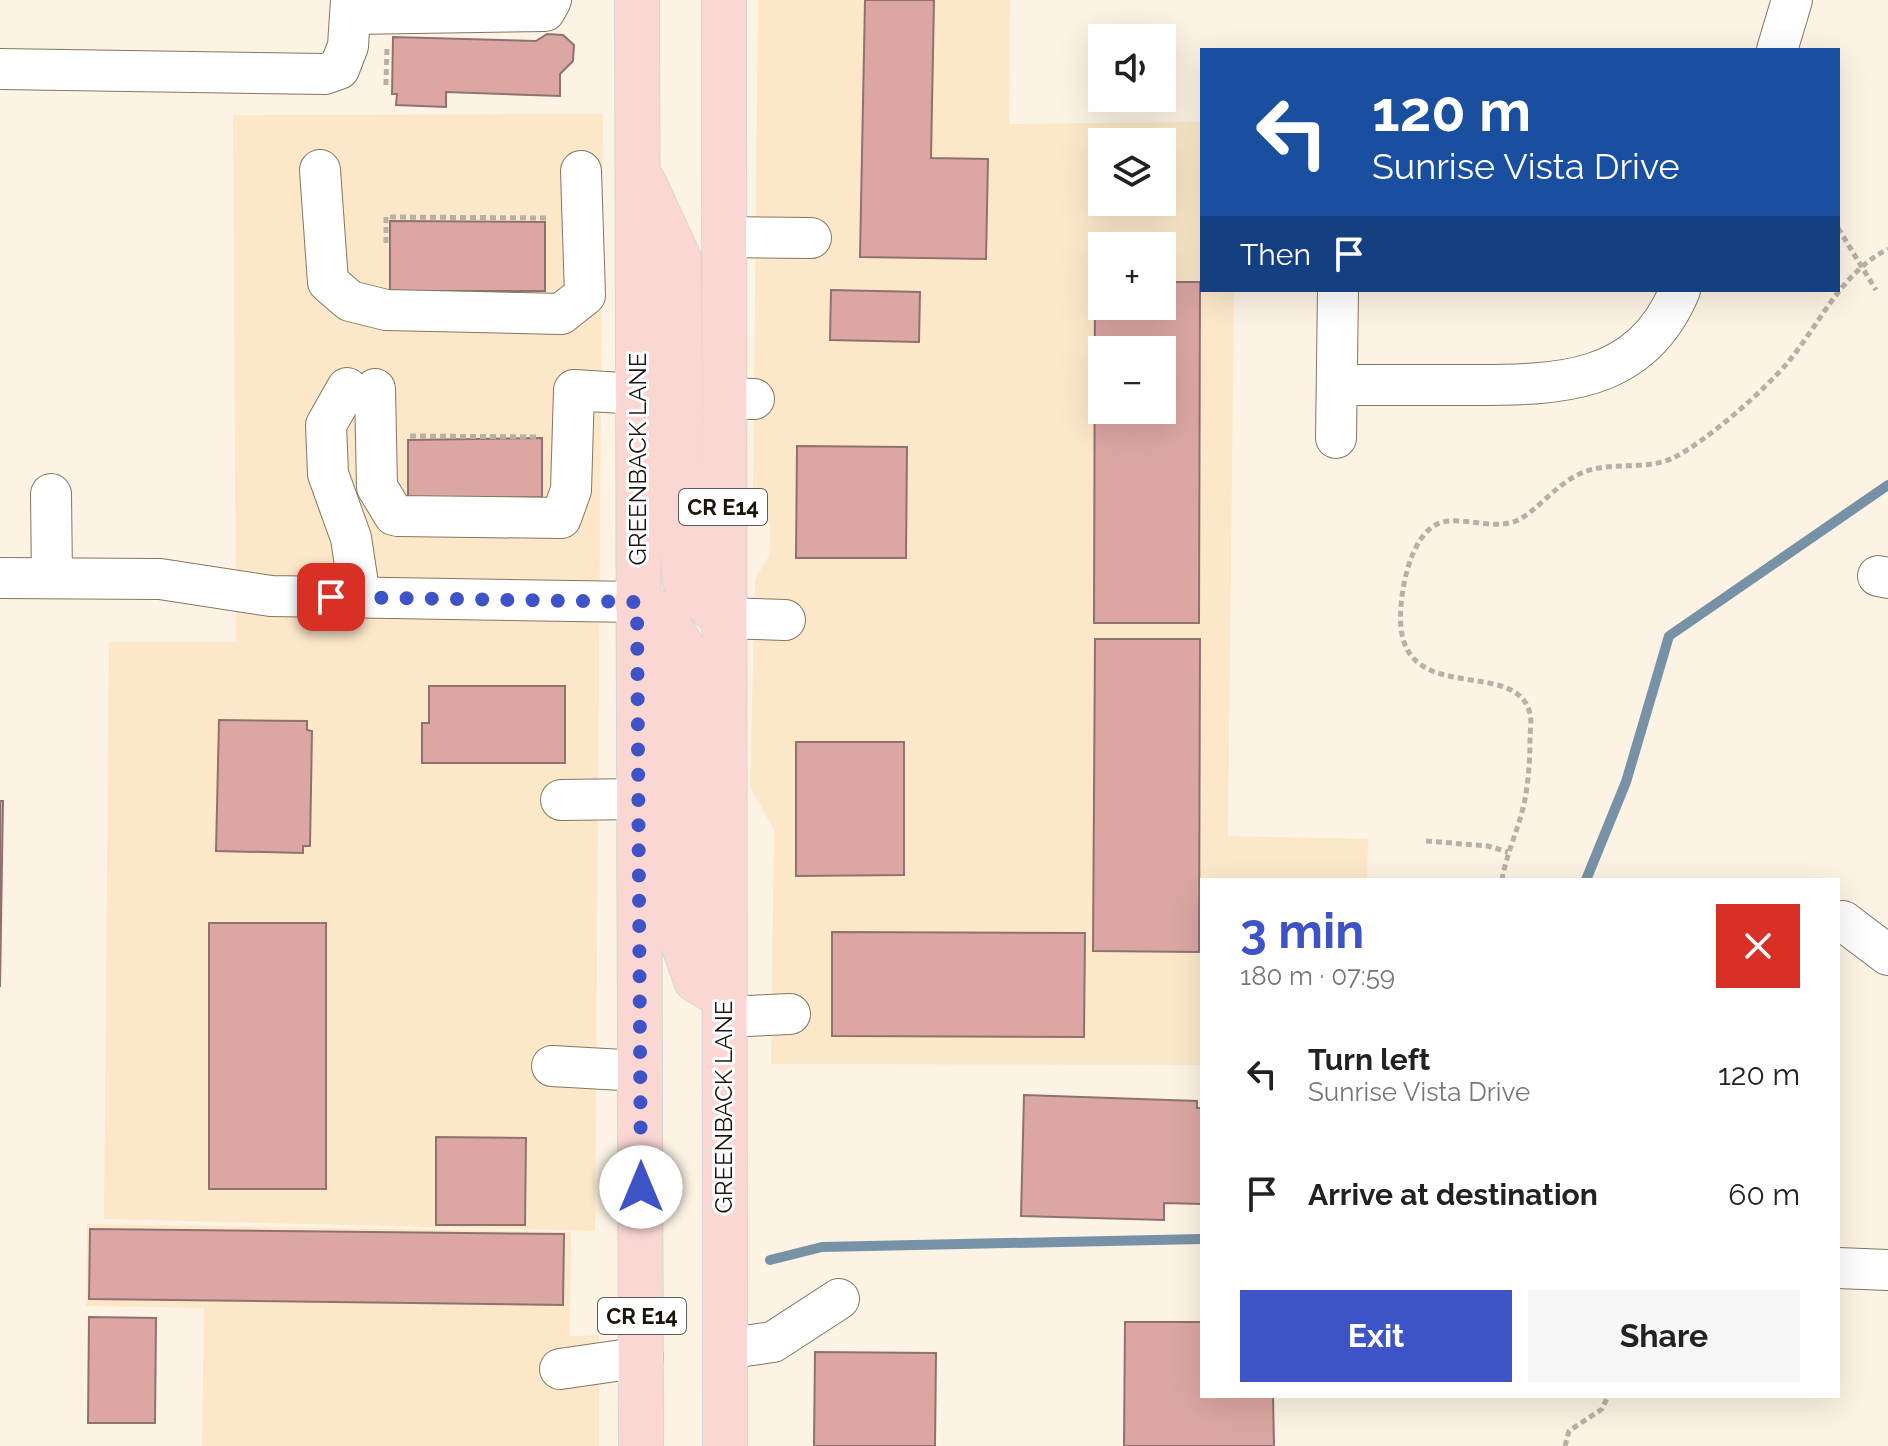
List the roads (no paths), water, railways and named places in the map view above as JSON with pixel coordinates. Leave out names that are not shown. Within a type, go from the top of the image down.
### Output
[{"type":"main road","name":"GREENBACK LANE","points":[[637,0],[641,1446]]},
{"type":"main road","name":"GREENBACK LANE","points":[[724,0],[723,237],[739,398],[723,618],[725,1446]]},
{"type":"main road","points":[[638,170],[679,259],[685,582],[723,618]]},
{"type":"main road","points":[[637,602],[663,616],[682,647],[681,938],[696,980],[723,1007]]},
{"type":"street","points":[[0,69],[325,74],[339,69],[345,59],[351,7],[545,11],[551,0]]},
{"type":"street","points":[[1778,48],[1792,0]]},
{"type":"street","points":[[320,170],[328,282],[350,301],[386,310],[561,314],[585,295],[570,171],[638,170]]},
{"type":"street","points":[[723,237],[811,238]]},
{"type":"street","points":[[1336,438],[1338,292]]},
{"type":"street","points":[[1337,385],[1563,383],[1628,356],[1654,334],[1679,292]]},
{"type":"street","points":[[360,597],[351,538],[328,474],[326,425],[361,389],[377,487],[394,515],[561,518],[571,490],[574,390],[638,394]]},
{"type":"street","points":[[51,494],[52,578]]},
{"type":"street","points":[[0,578],[160,579],[271,596],[637,602]]},
{"type":"street","points":[[723,618],[785,620]]},
{"type":"street","points":[[561,800],[639,799]]},
{"type":"street","points":[[1843,921],[1888,955]]},
{"type":"street","points":[[723,1007],[790,1014]]},
{"type":"street","points":[[552,1066],[640,1071]]},
{"type":"street","points":[[1840,1268],[1888,1270]]},
{"type":"street","points":[[725,1349],[773,1342],[839,1299]]},
{"type":"street","points":[[560,1369],[643,1357]]},
{"type":"waterway","points":[[1587,878],[1626,782],[1669,636],[1888,485]]},
{"type":"waterway","points":[[770,1260],[822,1247],[1200,1239]]}]
